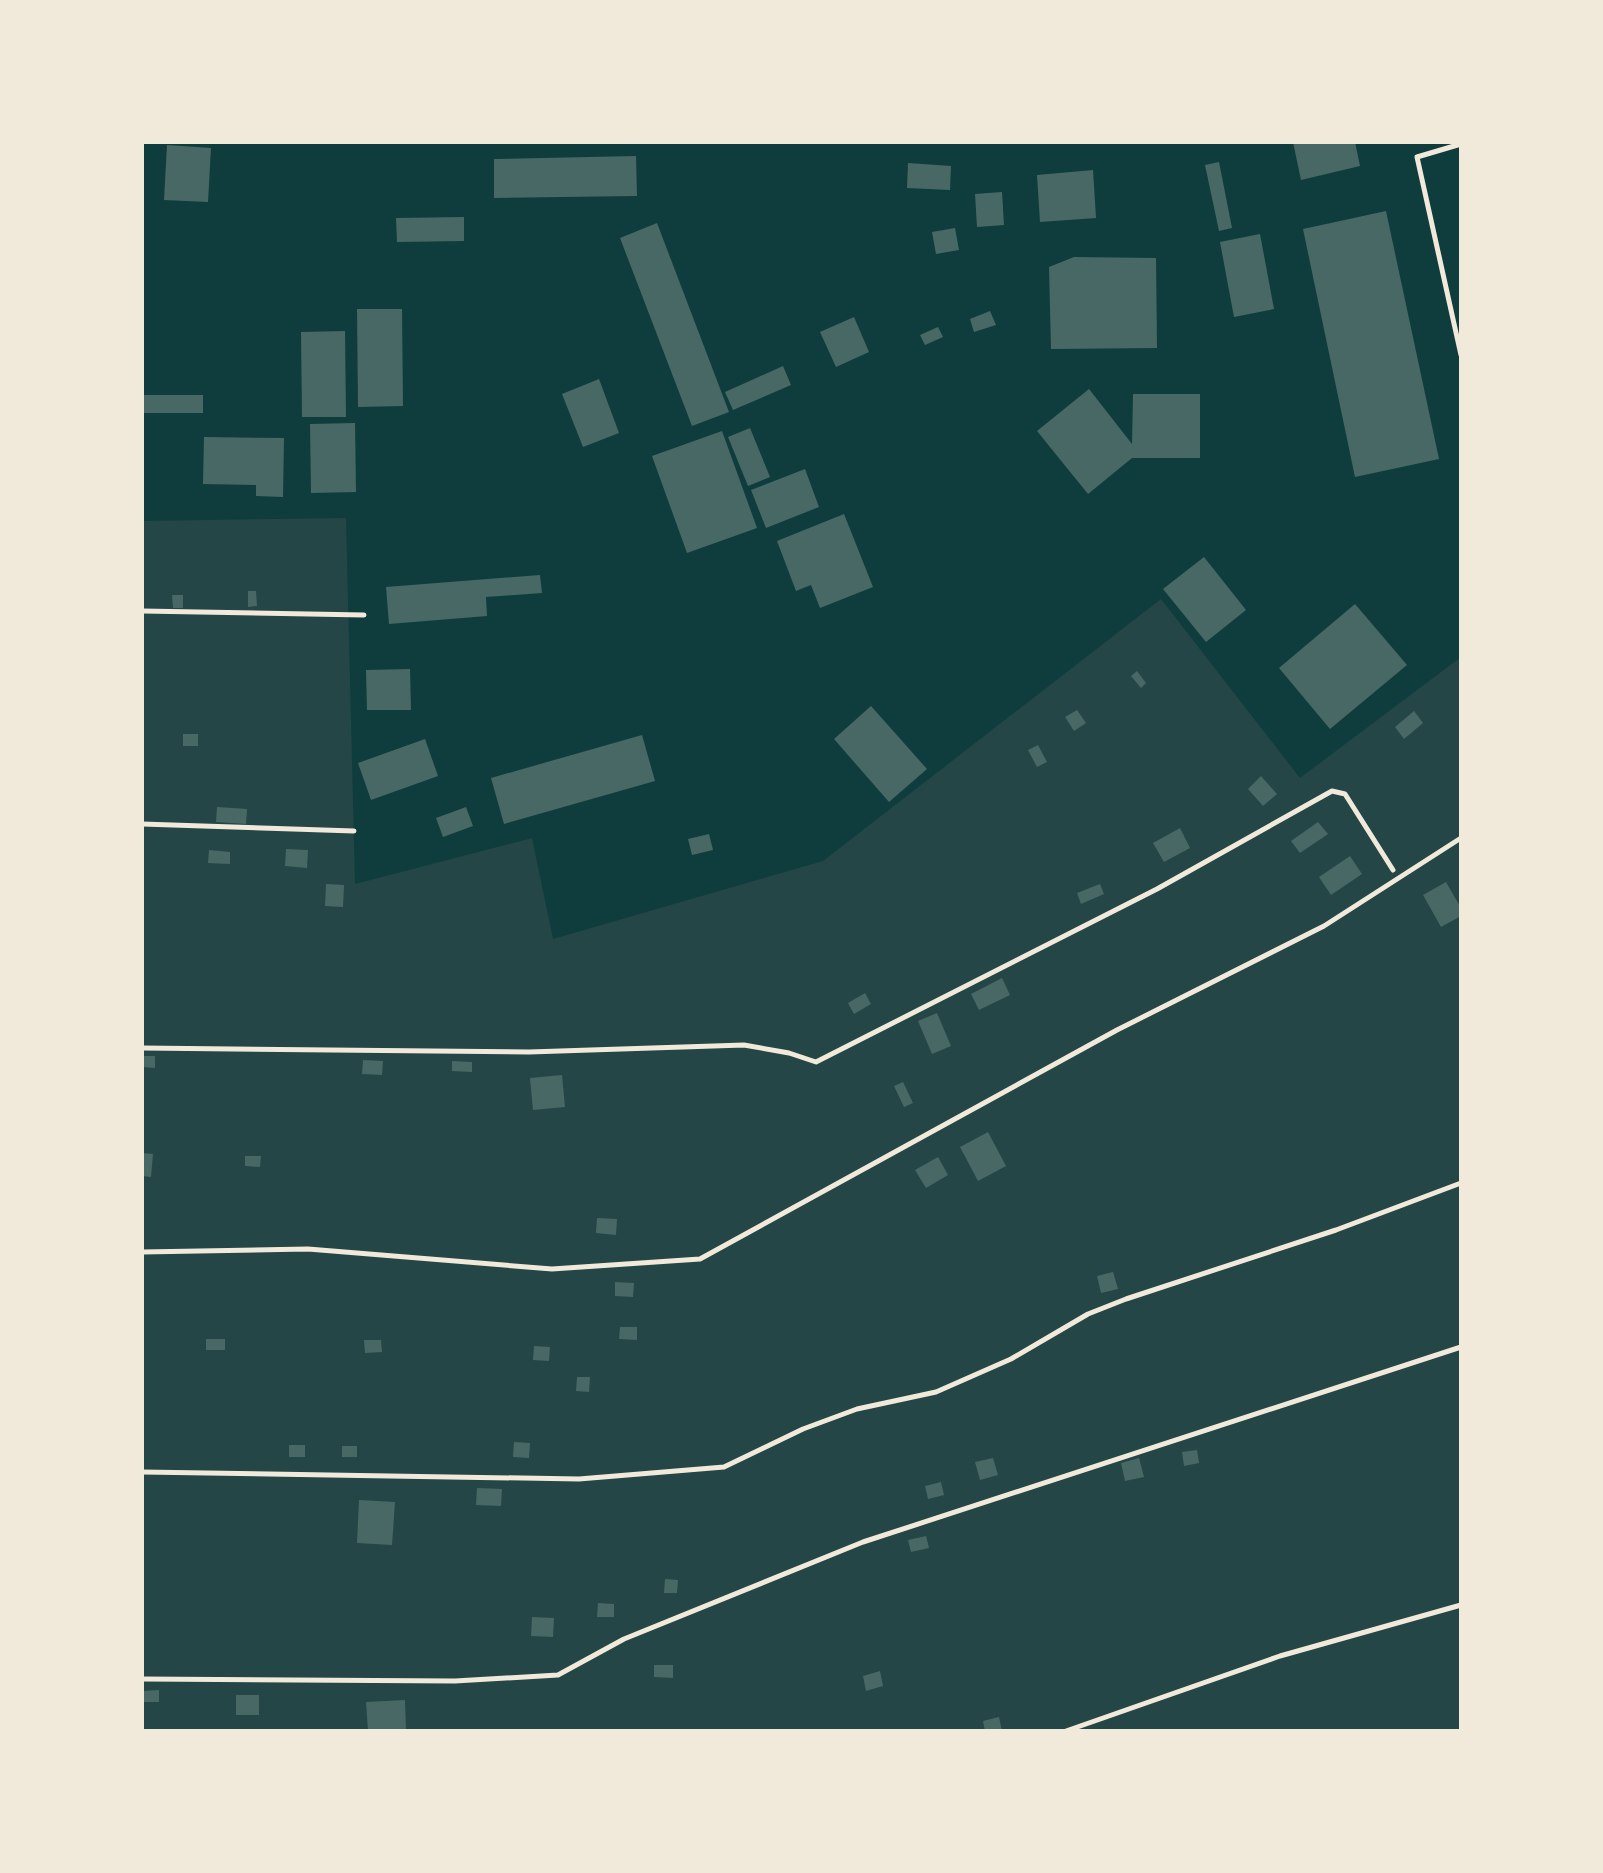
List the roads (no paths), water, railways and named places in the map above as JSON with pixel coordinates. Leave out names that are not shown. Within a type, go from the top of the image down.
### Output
[{"type":"lane","points":[[1461,144],[1417,157],[1461,355]]},
{"type":"lane","points":[[142,611],[364,615]]},
{"type":"lane","points":[[142,1048],[529,1052],[744,1045],[789,1053],[816,1062],[1157,889],[1332,791],[1345,794],[1393,870]]},
{"type":"lane","points":[[142,824],[354,831]]},
{"type":"lane","points":[[142,1252],[308,1249],[552,1269],[700,1259],[1117,1030],[1324,926],[1461,838]]},
{"type":"lane","points":[[142,1472],[579,1479],[724,1467],[803,1429],[857,1409],[936,1392],[1011,1359],[1088,1314],[1126,1299],[1336,1230],[1461,1183]]},
{"type":"lane","points":[[142,1679],[455,1681],[558,1675],[624,1639],[863,1542],[1461,1347]]},
{"type":"lane","points":[[1066,1731],[1280,1656],[1461,1605]]}]
